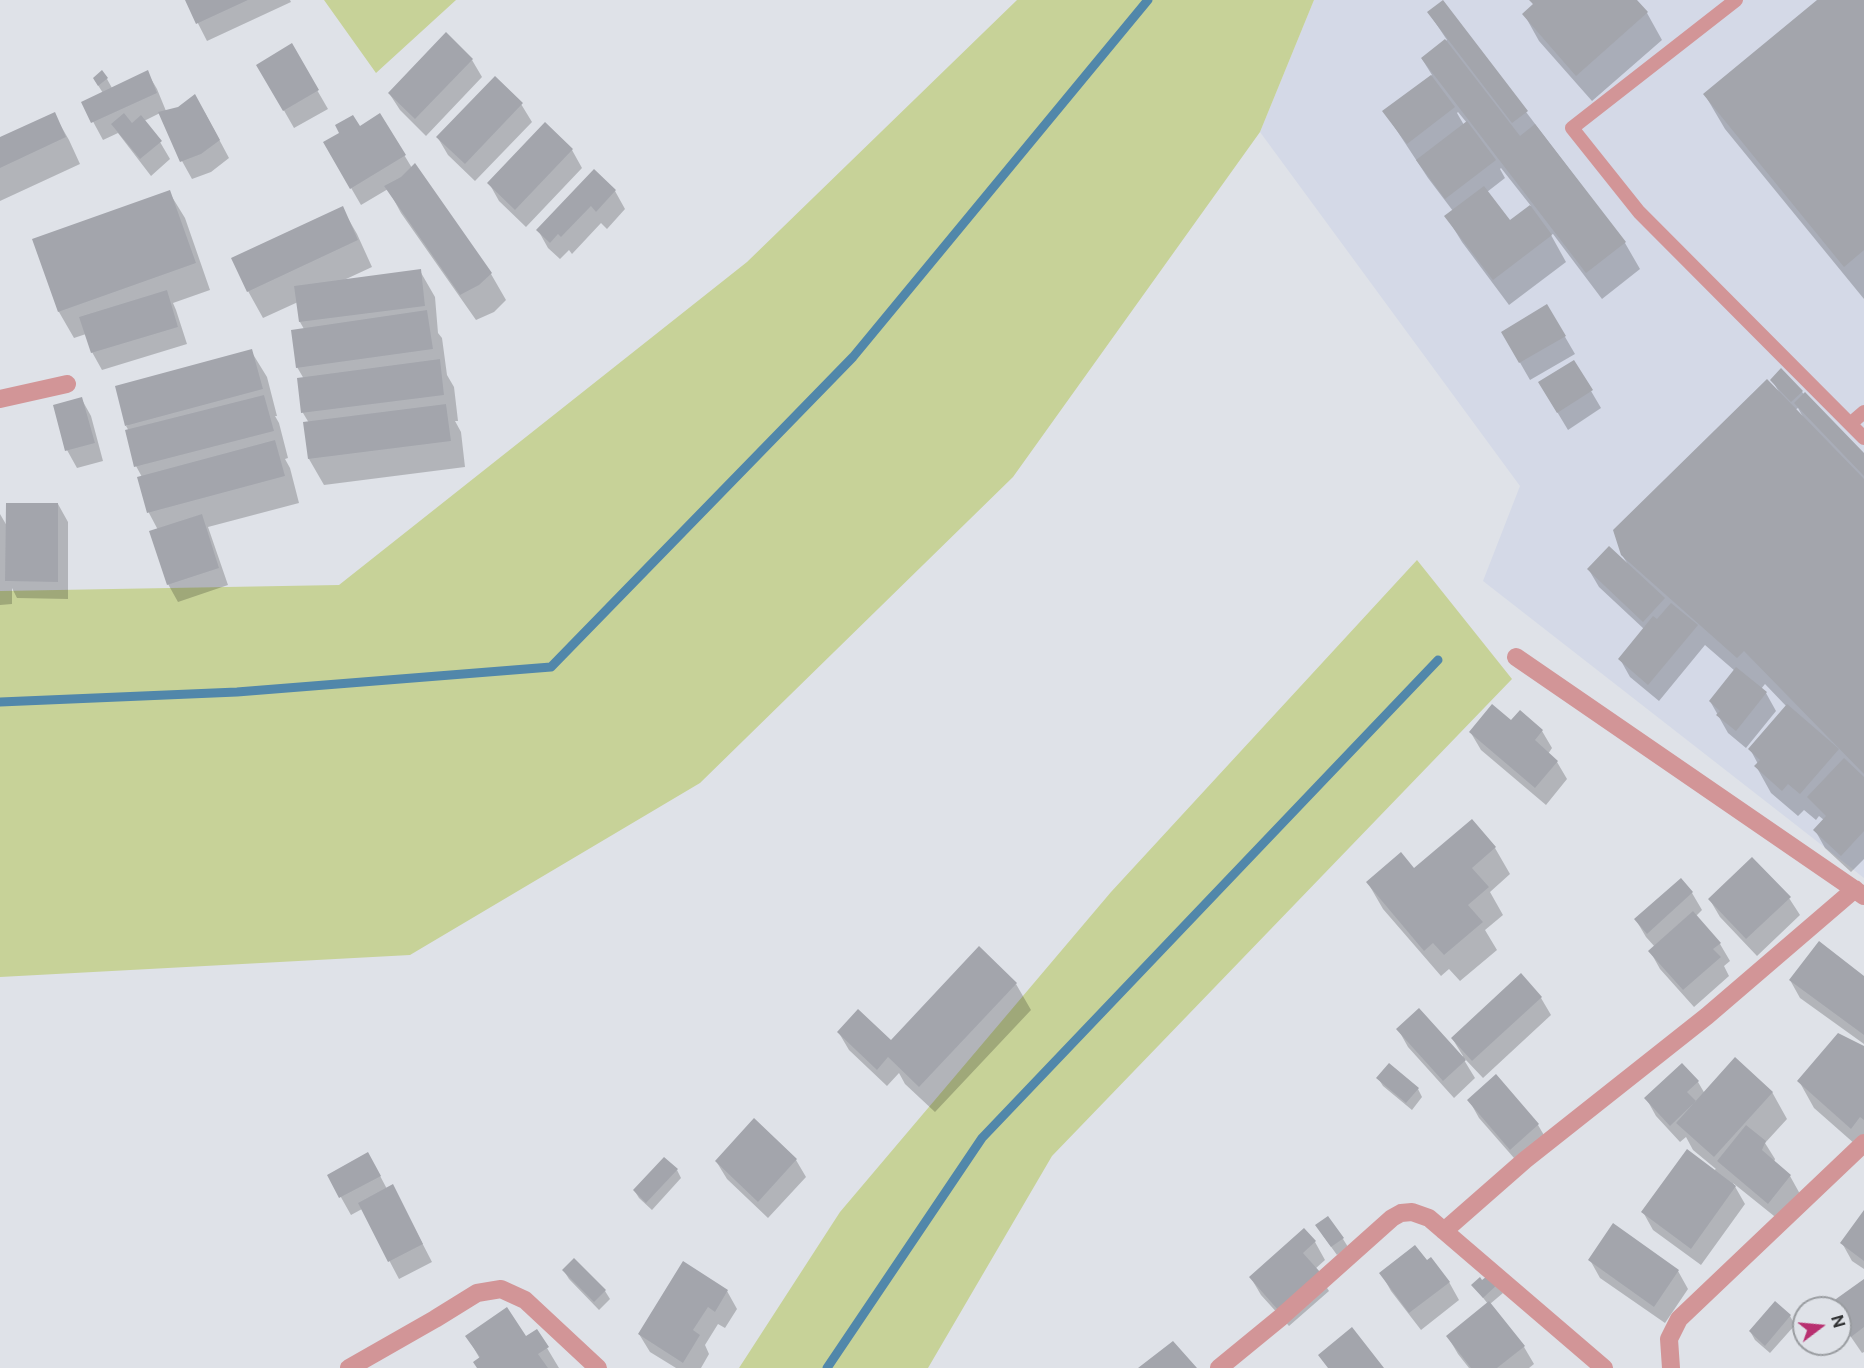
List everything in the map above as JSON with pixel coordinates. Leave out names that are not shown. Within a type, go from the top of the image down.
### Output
[{"type":"street","points":[[0,399],[67,384]]},
{"type":"street","points":[[1444,1231],[1525,1160],[1860,892],[1516,657]]},
{"type":"street","points":[[1671,1368],[1670,1339],[1679,1319],[1864,1143]]},
{"type":"street","points":[[1219,1368],[1280,1318],[1392,1218],[1401,1213],[1412,1212],[1429,1218],[1604,1368]]},
{"type":"street","points":[[349,1368],[477,1293],[501,1290],[525,1300],[598,1368]]},
{"type":"lane","points":[[1736,0],[1572,128],[1639,212],[1864,438]]},
{"type":"lane","points":[[1851,424],[1864,412]]},
{"type":"shaded area","points":[[1314,0],[1864,0],[1864,878],[1483,581],[1520,486],[1260,132]]},
{"type":"green space","points":[[324,0],[456,0],[376,73]]},
{"type":"green space","points":[[1017,0],[1314,0],[1260,132],[1013,477],[700,783],[410,955],[0,977],[0,591],[339,585],[747,262]]},
{"type":"green space","points":[[1417,560],[1512,679],[1052,1156],[928,1368],[739,1368],[840,1212],[1111,892]]},
{"type":"building","points":[[185,0],[248,0],[196,24]]},
{"type":"building","points":[[1443,0],[1528,111],[1512,123],[1427,12]]},
{"type":"building","points":[[1529,0],[1637,0],[1648,12],[1576,76],[1522,14],[1533,4]]},
{"type":"building","points":[[1817,0],[1864,0],[1864,250],[1844,267],[1703,94]]},
{"type":"building","points":[[446,32],[473,59],[415,119],[388,93]]},
{"type":"building","points":[[1445,39],[1520,136],[1535,124],[1626,242],[1586,273],[1421,58]]},
{"type":"building","points":[[292,43],[319,90],[283,111],[256,65]]},
{"type":"building","points":[[102,70],[108,78],[98,86],[93,78]]},
{"type":"building","points":[[148,70],[157,93],[91,123],[81,102]]},
{"type":"building","points":[[1431,75],[1455,107],[1407,144],[1382,111]]},
{"type":"building","points":[[495,76],[523,103],[465,164],[436,137]]},
{"type":"building","points":[[195,94],[220,140],[201,154],[180,162],[158,112],[178,107]]},
{"type":"building","points":[[55,112],[66,137],[0,168],[0,137]]},
{"type":"building","points":[[124,113],[132,123],[141,115],[162,141],[140,159],[111,124]]},
{"type":"building","points":[[380,113],[406,155],[350,189],[323,142],[339,133],[335,125],[353,115],[360,126]]},
{"type":"building","points":[[1467,121],[1496,160],[1445,199],[1416,160]]},
{"type":"building","points":[[545,122],[573,149],[515,210],[487,183]]},
{"type":"building","points":[[415,163],[492,273],[479,285],[460,295],[384,186],[401,177]]},
{"type":"building","points":[[594,169],[616,190],[596,212],[591,206],[561,237],[558,234],[550,243],[536,230]]},
{"type":"building","points":[[1484,186],[1510,220],[1530,205],[1552,235],[1493,280],[1444,216]]},
{"type":"building","points":[[170,190],[196,263],[58,312],[32,239]]},
{"type":"building","points":[[343,206],[358,240],[247,292],[231,258]]},
{"type":"building","points":[[421,269],[425,306],[299,322],[294,286]]},
{"type":"building","points":[[167,290],[178,327],[91,353],[79,317]]},
{"type":"building","points":[[1547,304],[1566,336],[1519,363],[1501,332]]},
{"type":"building","points":[[427,310],[433,349],[296,368],[291,330]]},
{"type":"building","points":[[252,349],[263,389],[125,426],[115,386]]},
{"type":"building","points":[[440,359],[444,395],[301,413],[297,378]]},
{"type":"building","points":[[1574,360],[1593,390],[1557,413],[1538,382]]},
{"type":"building","points":[[1781,368],[1803,391],[1791,402],[1770,380]]},
{"type":"building","points":[[1767,379],[1864,479],[1864,774],[1744,651],[1737,658],[1621,555],[1613,530]]},
{"type":"building","points":[[1805,392],[1864,453],[1864,476],[1794,403]]},
{"type":"building","points":[[264,395],[274,431],[134,467],[125,430]]},
{"type":"building","points":[[82,397],[95,443],[65,451],[53,405]]},
{"type":"building","points":[[446,404],[451,441],[308,459],[303,422]]},
{"type":"building","points":[[275,440],[285,476],[147,513],[137,477]]},
{"type":"building","points":[[6,503],[58,503],[58,582],[5,581]]},
{"type":"building","points":[[202,514],[219,568],[167,585],[149,531]]},
{"type":"building","points":[[1609,546],[1665,598],[1643,622],[1587,569]]},
{"type":"building","points":[[1671,603],[1698,625],[1648,685],[1618,659],[1653,616],[1657,619]]},
{"type":"building","points":[[1736,667],[1767,692],[1736,731],[1716,715],[1720,711],[1709,701]]},
{"type":"building","points":[[1492,704],[1511,720],[1520,710],[1543,730],[1535,740],[1558,761],[1535,788],[1469,732]]},
{"type":"building","points":[[1787,704],[1839,749],[1800,794],[1788,784],[1782,791],[1754,766],[1760,760],[1748,749]]},
{"type":"building","points":[[1844,758],[1864,777],[1864,831],[1841,856],[1813,830],[1826,816],[1807,797]]},
{"type":"building","points":[[1472,819],[1496,847],[1472,868],[1489,887],[1468,905],[1483,922],[1444,955],[1433,943],[1424,951],[1366,882],[1401,852],[1414,868]]},
{"type":"building","points":[[1752,857],[1791,897],[1746,939],[1708,899]]},
{"type":"building","points":[[1681,878],[1693,892],[1647,934],[1634,919]]},
{"type":"building","points":[[1693,911],[1721,943],[1713,949],[1721,957],[1683,990],[1648,951]]},
{"type":"building","points":[[1819,941],[1864,976],[1864,1035],[1789,980]]},
{"type":"building","points":[[979,946],[1017,983],[919,1087],[888,1057],[877,1070],[837,1032],[858,1009],[891,1040]]},
{"type":"building","points":[[1521,973],[1542,997],[1472,1061],[1451,1038]]},
{"type":"building","points":[[1419,1008],[1466,1060],[1443,1081],[1396,1029]]},
{"type":"building","points":[[1838,1033],[1864,1046],[1864,1120],[1860,1117],[1851,1129],[1797,1081]]},
{"type":"building","points":[[1735,1057],[1773,1092],[1714,1157],[1676,1123]]},
{"type":"building","points":[[1389,1063],[1419,1088],[1406,1103],[1376,1078]]},
{"type":"building","points":[[1682,1063],[1699,1081],[1687,1092],[1696,1101],[1670,1126],[1644,1098]]},
{"type":"building","points":[[1496,1074],[1539,1124],[1510,1150],[1467,1100]]},
{"type":"building","points":[[754,1118],[797,1159],[758,1202],[715,1161]]},
{"type":"building","points":[[1746,1125],[1766,1141],[1762,1150],[1791,1175],[1768,1204],[1717,1161]]},
{"type":"building","points":[[1687,1149],[1736,1186],[1691,1249],[1641,1212]]},
{"type":"building","points":[[368,1152],[381,1176],[339,1198],[327,1175]]},
{"type":"building","points":[[664,1157],[678,1169],[646,1203],[633,1190]]},
{"type":"building","points":[[393,1184],[423,1244],[388,1262],[358,1203]]},
{"type":"building","points":[[1864,1210],[1864,1261],[1840,1243]]},
{"type":"building","points":[[1328,1216],[1344,1238],[1331,1247],[1315,1225]]},
{"type":"building","points":[[1613,1223],[1679,1270],[1654,1307],[1588,1260]]},
{"type":"building","points":[[1304,1228],[1316,1241],[1303,1253],[1320,1272],[1278,1310],[1249,1277]]},
{"type":"building","points":[[1415,1245],[1427,1260],[1431,1257],[1450,1282],[1409,1313],[1379,1273]]},
{"type":"building","points":[[574,1258],[606,1290],[594,1302],[562,1270]]},
{"type":"building","points":[[683,1261],[728,1290],[715,1312],[708,1307],[693,1330],[700,1335],[683,1363],[638,1334]]},
{"type":"building","points":[[1491,1273],[1499,1283],[1483,1298],[1471,1285],[1480,1277],[1482,1280]]},
{"type":"building","points":[[1864,1279],[1864,1327],[1852,1336],[1852,1296],[1840,1296]]},
{"type":"building","points":[[1489,1301],[1525,1346],[1497,1368],[1471,1368],[1446,1336]]},
{"type":"building","points":[[1775,1301],[1791,1315],[1765,1346],[1749,1331]]},
{"type":"building","points":[[507,1307],[526,1336],[537,1329],[549,1347],[538,1354],[548,1368],[477,1368],[473,1362],[480,1357],[465,1336]]},
{"type":"building","points":[[1352,1327],[1384,1368],[1328,1368],[1318,1355]]},
{"type":"building","points":[[1173,1341],[1197,1368],[1138,1368]]},
{"type":"waterway","points":[[0,702],[237,692],[551,667],[853,357],[1148,0]]},
{"type":"waterway","points":[[827,1368],[982,1138],[1438,660]]}]
